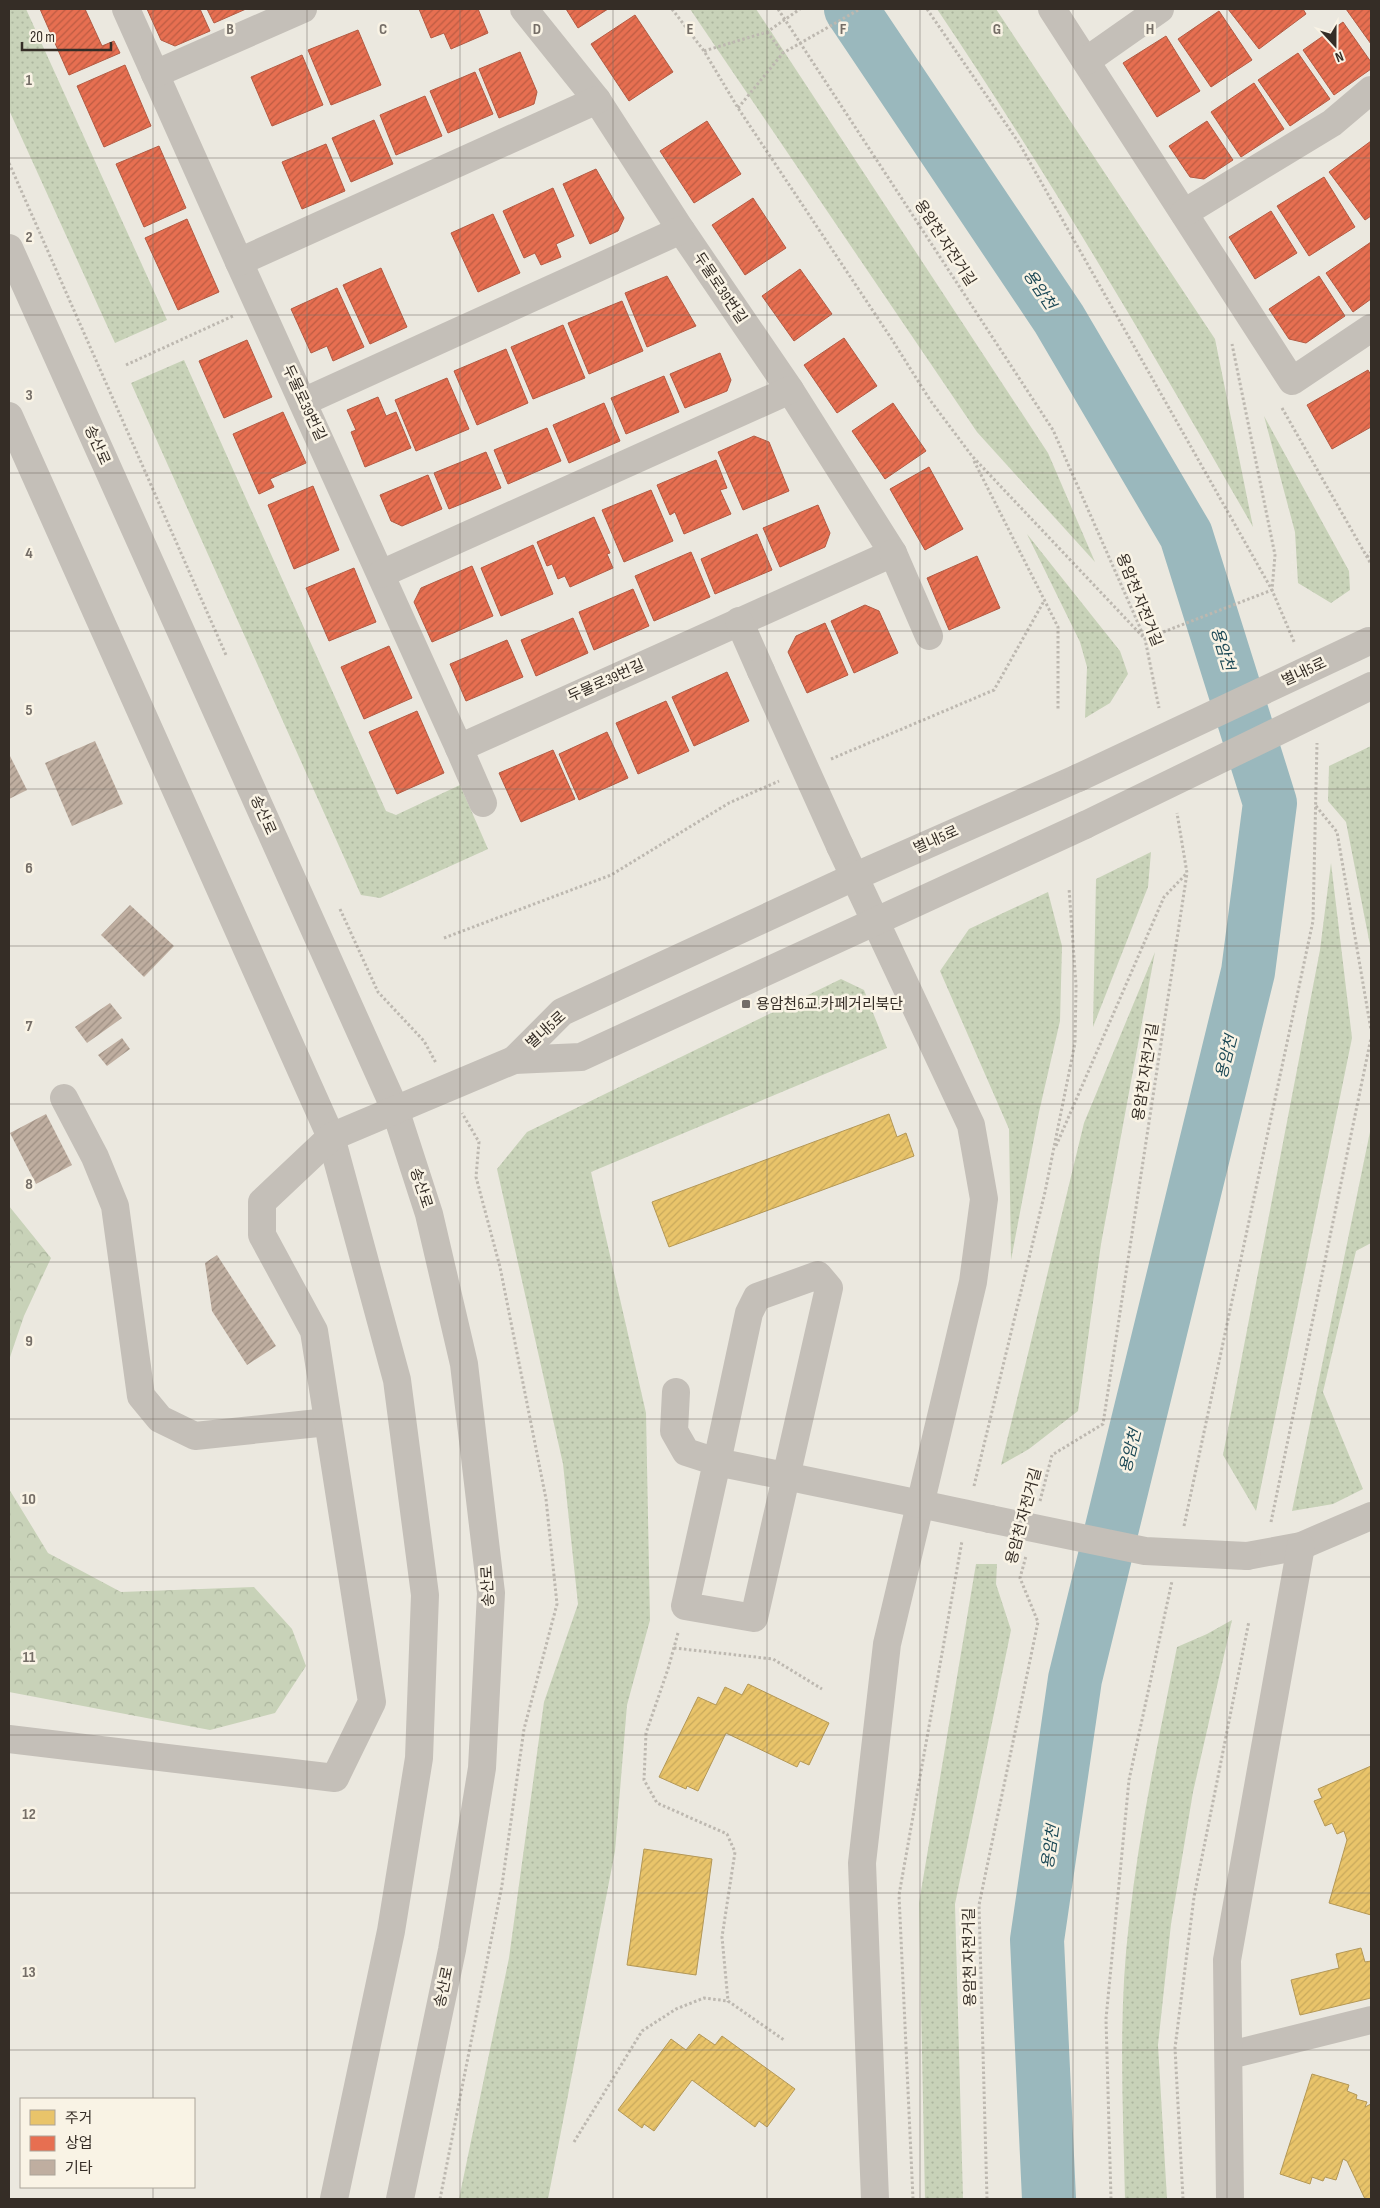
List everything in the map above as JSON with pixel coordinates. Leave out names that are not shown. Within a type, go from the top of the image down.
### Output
[{"type":"street","name":"두물로39번길","points":[[126,9],[459,748],[738,620],[893,553],[790,390],[681,230],[597,100],[524,9]]},
{"type":"street","points":[[155,74],[303,9]]},
{"type":"street","points":[[1052,9],[1292,381],[1371,328]]},
{"type":"street","points":[[1086,61],[1160,9]]},
{"type":"street","points":[[1184,213],[1332,123],[1371,90]]},
{"type":"street","points":[[239,262],[597,100]]},
{"type":"street","points":[[303,402],[681,230]]},
{"type":"street","name":"송산로","points":[[9,248],[395,1109],[429,1214],[464,1364],[491,1593],[482,1768],[452,1950],[400,2199]]},
{"type":"street","points":[[381,574],[790,390]]},
{"type":"street","points":[[9,416],[331,1137],[397,1380],[426,1595],[419,1758],[391,1931],[334,2199]]},
{"type":"street","points":[[893,553],[929,636]]},
{"type":"street","points":[[738,620],[840,846],[856,876],[971,1125],[984,1199],[973,1282],[887,1644],[862,1864],[875,2199]]},
{"type":"street","name":"별내5로","points":[[514,1060],[562,1012],[856,876],[1078,778],[1370,641]]},
{"type":"street","name":"별내5로","points":[[9,1739],[335,1778],[372,1702],[314,1331],[262,1234],[262,1202],[331,1137],[514,1060],[581,1057],[1085,825],[1371,686]]},
{"type":"street","points":[[459,748],[483,803]]},
{"type":"street","points":[[64,1098],[96,1158],[115,1206],[141,1396],[160,1419],[195,1436],[328,1422]]},
{"type":"street","points":[[818,1275],[829,1288],[786,1476],[754,1618],[685,1606],[748,1313],[757,1297],[818,1275]]},
{"type":"street","points":[[676,1392],[674,1432],[686,1452],[717,1462],[1145,1551],[1247,1556],[1301,1546],[1371,1516]]},
{"type":"street","points":[[1230,2199],[1228,1960],[1301,1546]]},
{"type":"street","points":[[1230,2055],[1371,2020]]},
{"type":"path","points":[[672,9],[704,51],[738,108],[930,400],[972,456],[1145,639],[1272,590]]},
{"type":"path","name":"용암천 자전거길","points":[[778,9],[1054,430],[1145,639],[1160,716]]},
{"type":"path","points":[[704,51],[768,32],[800,9]]},
{"type":"path","points":[[738,108],[783,53],[860,9]]},
{"type":"path","points":[[927,9],[1019,143],[1272,590],[1297,650]]},
{"type":"path","points":[[768,32],[783,53]]},
{"type":"path","points":[[126,364],[258,305]]},
{"type":"path","points":[[1230,335],[1276,555],[1272,590]]},
{"type":"path","points":[[1281,406],[1371,564]]},
{"type":"path","points":[[972,456],[1058,627],[1058,710]]},
{"type":"path","points":[[1367,557],[1371,552]]},
{"type":"path","points":[[830,760],[994,690],[1044,600]]},
{"type":"path","points":[[1181,1536],[1312,921],[1318,740]]},
{"type":"path","points":[[444,938],[611,875],[729,802],[784,779]]},
{"type":"path","name":"용암천 자전거길","points":[[1040,1502],[1052,1455],[1103,1424],[1187,873],[1176,804]]},
{"type":"path","points":[[1316,806],[1337,832],[1371,1030]]},
{"type":"path","points":[[1053,1154],[1164,897],[1187,873]]},
{"type":"path","points":[[1270,1524],[1371,1038]]},
{"type":"path","name":"용암천 자전거길","points":[[988,2199],[979,1904],[1038,1622],[1020,1578],[1027,1549]]},
{"type":"path","points":[[1111,2199],[1106,2020],[1129,1780],[1173,1575]]},
{"type":"path","points":[[685,1606],[674,1648],[646,1733],[644,1780],[657,1803],[727,1834],[735,1852],[722,1937],[728,2001]]},
{"type":"path","points":[[1183,2199],[1175,2048],[1194,1897],[1249,1621]]},
{"type":"path","points":[[674,1648],[773,1659],[822,1689]]},
{"type":"path","points":[[574,2142],[642,2031],[676,2009],[704,1998],[728,2001],[784,2040]]},
{"type":"green space","points":[[9,9],[26,9],[167,320],[115,343],[9,110]]},
{"type":"green space","points":[[690,9],[756,9],[1048,453],[1095,562],[977,432]]},
{"type":"green space","points":[[937,9],[996,9],[1215,339],[1253,527],[1100,265],[1020,136]]},
{"type":"green space","points":[[184,360],[386,811],[396,815],[460,785],[488,849],[380,898],[361,895],[131,383]]},
{"type":"green space","points":[[1264,416],[1349,571],[1350,590],[1331,603],[1298,583],[1295,532]]},
{"type":"green space","points":[[1027,534],[1120,651],[1128,674],[1110,703],[1085,718],[1087,667],[1080,642]]},
{"type":"green space","points":[[1371,746],[1371,950],[1346,822],[1328,801],[1329,766]]},
{"type":"green space","points":[[1151,852],[1148,887],[1093,1027],[1096,879]]},
{"type":"green space","points":[[1331,863],[1352,1038],[1256,1511],[1223,1455],[1320,950]]},
{"type":"green space","points":[[1048,892],[1062,946],[1060,1021],[1039,1112],[1011,1260],[1009,1129],[940,971],[969,929]]},
{"type":"green space","points":[[1155,952],[1101,1244],[1078,1411],[1029,1449],[1001,1465],[1084,1123]]},
{"type":"green space","points":[[841,979],[864,990],[887,1048],[591,1172],[646,1413],[650,1620],[627,1705],[615,1851],[548,2199],[459,2199],[509,1958],[544,1702],[578,1604],[563,1464],[497,1169],[527,1132]]},
{"type":"green space","points":[[1371,1127],[1371,1243],[1356,1251],[1323,1392],[1363,1489],[1333,1504],[1292,1511]]},
{"type":"green space","points":[[9,1206],[51,1258],[24,1316],[9,1360]]},
{"type":"green space","points":[[9,1489],[48,1553],[121,1592],[254,1587],[292,1629],[306,1666],[275,1713],[210,1730],[9,1692]]},
{"type":"green space","points":[[976,1564],[997,1564],[996,1584],[1011,1630],[955,1904],[963,2199],[925,2199],[919,1903]]},
{"type":"green space","points":[[1232,1620],[1193,1792],[1171,1924],[1158,2045],[1167,2199],[1125,2199],[1122,2061],[1123,1992],[1133,1888],[1150,1784],[1177,1647],[1207,1634]]},
{"type":"building: 주거","points":[[889,1114],[897,1137],[906,1133],[914,1156],[669,1247],[652,1202]]},
{"type":"building: 주거","points":[[748,1684],[829,1723],[809,1765],[800,1761],[797,1767],[726,1733],[698,1791],[687,1786],[686,1789],[659,1777],[698,1697],[716,1705],[725,1687],[742,1695]]},
{"type":"building: 주거","points":[[1371,1766],[1371,1915],[1329,1903],[1347,1840],[1344,1831],[1337,1834],[1332,1823],[1325,1826],[1314,1801],[1322,1798],[1318,1789]]},
{"type":"building: 주거","points":[[644,1849],[712,1859],[696,1975],[627,1965]]},
{"type":"building: 주거","points":[[1361,1948],[1365,1962],[1371,1961],[1371,1998],[1300,2015],[1291,1980],[1339,1968],[1336,1954]]},
{"type":"building: 주거","points":[[699,2034],[715,2045],[722,2036],[795,2089],[767,2127],[759,2121],[755,2127],[692,2080],[654,2131],[644,2124],[642,2128],[618,2110],[671,2039],[686,2050]]},
{"type":"building: 주거","points":[[1312,2074],[1349,2085],[1347,2091],[1357,2095],[1356,2099],[1367,2102],[1365,2107],[1371,2104],[1371,2199],[1365,2199],[1347,2161],[1343,2159],[1336,2180],[1325,2177],[1323,2181],[1312,2177],[1310,2184],[1280,2174]]},
{"type":"building: 상업","points":[[40,9],[85,9],[102,46],[114,41],[120,53],[69,75]]},
{"type":"building: 상업","points":[[147,9],[200,9],[210,31],[175,46],[161,40]]},
{"type":"building: 상업","points":[[207,9],[246,9],[214,23]]},
{"type":"building: 상업","points":[[419,9],[478,9],[488,33],[451,49],[444,33],[431,38]]},
{"type":"building: 상업","points":[[566,9],[608,9],[578,28]]},
{"type":"building: 상업","points":[[1228,9],[1303,9],[1306,14],[1259,49]]},
{"type":"building: 상업","points":[[1346,9],[1371,9],[1371,44]]},
{"type":"building: 상업","points":[[1219,11],[1252,60],[1211,87],[1178,39]]},
{"type":"building: 상업","points":[[635,15],[673,72],[629,101],[591,44]]},
{"type":"building: 상업","points":[[1343,22],[1371,62],[1371,69],[1334,95],[1303,50]]},
{"type":"building: 상업","points":[[358,30],[381,85],[331,105],[308,50]]},
{"type":"building: 상업","points":[[1166,36],[1200,91],[1157,117],[1123,63]]},
{"type":"building: 상업","points":[[520,52],[537,92],[534,104],[499,118],[479,69]]},
{"type":"building: 상업","points":[[1298,53],[1330,99],[1290,126],[1258,80]]},
{"type":"building: 상업","points":[[302,55],[323,105],[272,126],[251,77]]},
{"type":"building: 상업","points":[[125,65],[151,126],[104,147],[77,86]]},
{"type":"building: 상업","points":[[475,72],[493,114],[448,133],[430,91]]},
{"type":"building: 상업","points":[[1254,83],[1284,129],[1241,157],[1211,112]]},
{"type":"building: 상업","points":[[425,96],[442,136],[396,155],[380,115]]},
{"type":"building: 상업","points":[[374,120],[393,164],[351,182],[332,138]]},
{"type":"building: 상업","points":[[707,121],[741,174],[694,203],[660,151]]},
{"type":"building: 상업","points":[[1207,121],[1233,160],[1204,179],[1190,177],[1169,146]]},
{"type":"building: 상업","points":[[1371,141],[1371,216],[1365,220],[1329,172]]},
{"type":"building: 상업","points":[[326,144],[345,191],[302,209],[282,162]]},
{"type":"building: 상업","points":[[159,146],[186,208],[144,227],[116,164]]},
{"type":"building: 상업","points":[[596,169],[624,218],[618,231],[590,244],[563,184]]},
{"type":"building: 상업","points":[[1324,177],[1355,227],[1309,256],[1277,206]]},
{"type":"building: 상업","points":[[553,188],[574,236],[556,244],[561,257],[541,265],[535,253],[524,258],[503,211]]},
{"type":"building: 상업","points":[[753,198],[786,248],[745,275],[712,225]]},
{"type":"building: 상업","points":[[1271,211],[1297,253],[1255,279],[1229,237]]},
{"type":"building: 상업","points":[[493,214],[520,273],[478,292],[451,233]]},
{"type":"building: 상업","points":[[187,219],[219,292],[178,310],[145,238]]},
{"type":"building: 상업","points":[[1371,242],[1371,299],[1353,312],[1326,273]]},
{"type":"building: 상업","points":[[381,268],[407,327],[370,344],[343,285]]},
{"type":"building: 상업","points":[[800,269],[832,314],[794,341],[762,296]]},
{"type":"building: 상업","points":[[667,276],[696,326],[647,347],[625,293]]},
{"type":"building: 상업","points":[[1319,276],[1345,316],[1306,343],[1289,339],[1269,309]]},
{"type":"building: 상업","points":[[337,288],[364,347],[333,361],[327,346],[311,353],[291,309]]},
{"type":"building: 상업","points":[[622,301],[643,351],[589,374],[568,323]]},
{"type":"building: 상업","points":[[563,325],[585,378],[533,399],[511,347]]},
{"type":"building: 상업","points":[[844,338],[877,386],[837,413],[804,365]]},
{"type":"building: 상업","points":[[247,340],[272,397],[224,418],[199,361]]},
{"type":"building: 상업","points":[[506,349],[528,403],[477,425],[454,371]]},
{"type":"building: 상업","points":[[720,353],[731,380],[727,391],[685,408],[670,374]]},
{"type":"building: 상업","points":[[1368,370],[1371,375],[1371,427],[1332,449],[1307,405]]},
{"type":"building: 상업","points":[[664,376],[679,412],[626,434],[611,398]]},
{"type":"building: 상업","points":[[447,378],[469,429],[416,451],[395,400]]},
{"type":"building: 상업","points":[[378,397],[386,416],[396,412],[411,448],[365,467],[351,432],[356,430],[347,410]]},
{"type":"building: 상업","points":[[604,403],[620,441],[569,463],[553,425]]},
{"type":"building: 상업","points":[[893,403],[926,451],[885,479],[852,431]]},
{"type":"building: 상업","points":[[283,412],[306,463],[270,479],[274,487],[259,494],[233,434]]},
{"type":"building: 상업","points":[[547,428],[561,461],[508,484],[494,450]]},
{"type":"building: 상업","points":[[754,436],[769,442],[789,491],[743,510],[718,452]]},
{"type":"building: 상업","points":[[486,452],[501,488],[449,509],[434,473]]},
{"type":"building: 상업","points":[[716,460],[727,488],[720,490],[731,514],[684,534],[675,512],[670,515],[657,485]]},
{"type":"building: 상업","points":[[929,467],[963,529],[925,550],[890,489]]},
{"type":"building: 상업","points":[[428,475],[442,509],[402,526],[391,521],[380,495]]},
{"type":"building: 상업","points":[[313,486],[339,550],[294,569],[268,505]]},
{"type":"building: 상업","points":[[651,490],[673,541],[624,562],[602,510]]},
{"type":"building: 상업","points":[[818,505],[830,533],[825,547],[780,567],[763,528]]},
{"type":"building: 상업","points":[[594,517],[610,553],[607,554],[613,568],[570,587],[565,576],[558,579],[552,564],[547,566],[537,542]]},
{"type":"building: 상업","points":[[757,534],[772,570],[715,594],[701,559]]},
{"type":"building: 상업","points":[[533,545],[553,594],[501,616],[481,568]]},
{"type":"building: 상업","points":[[691,552],[710,597],[654,621],[635,576]]},
{"type":"building: 상업","points":[[977,556],[1000,608],[949,630],[927,578]]},
{"type":"building: 상업","points":[[472,566],[493,616],[432,642],[414,602],[421,588]]},
{"type":"building: 상업","points":[[354,568],[376,622],[329,641],[306,588]]},
{"type":"building: 상업","points":[[633,589],[649,626],[594,650],[579,612]]},
{"type":"building: 상업","points":[[865,605],[879,611],[898,653],[854,673],[831,621]]},
{"type":"building: 상업","points":[[573,618],[588,653],[536,676],[521,640]]},
{"type":"building: 상업","points":[[825,623],[848,675],[807,693],[788,652],[796,636]]},
{"type":"building: 상업","points":[[507,640],[523,677],[466,701],[450,664]]},
{"type":"building: 상업","points":[[389,646],[412,698],[364,719],[341,667]]},
{"type":"building: 상업","points":[[727,672],[749,721],[694,746],[672,697]]},
{"type":"building: 상업","points":[[666,701],[689,751],[638,774],[616,723]]},
{"type":"building: 상업","points":[[417,711],[444,773],[397,794],[369,732]]},
{"type":"building: 상업","points":[[607,732],[628,778],[579,800],[559,754]]},
{"type":"building: 상업","points":[[553,750],[575,799],[521,822],[499,773]]},
{"type":"building: 기타","points":[[95,741],[123,804],[72,826],[45,763]]},
{"type":"building: 기타","points":[[9,754],[27,790],[9,799]]},
{"type":"building: 기타","points":[[130,905],[174,946],[144,977],[101,935]]},
{"type":"building: 기타","points":[[110,1003],[122,1018],[87,1043],[75,1027]]},
{"type":"building: 기타","points":[[122,1038],[130,1049],[107,1066],[98,1055]]},
{"type":"building: 기타","points":[[46,1114],[72,1165],[36,1184],[10,1133]]},
{"type":"building: 기타","points":[[217,1255],[276,1346],[247,1365],[212,1311],[205,1263]]},
{"type":"waterway","name":"용암천","points":[[851,9],[1059,319],[1186,535],[1270,803],[1248,972],[1075,1679],[1037,1940],[1049,2199]]},
{"type":"place","name":"용암천6교.카페거리북단","points":[[746,1004]]}]
